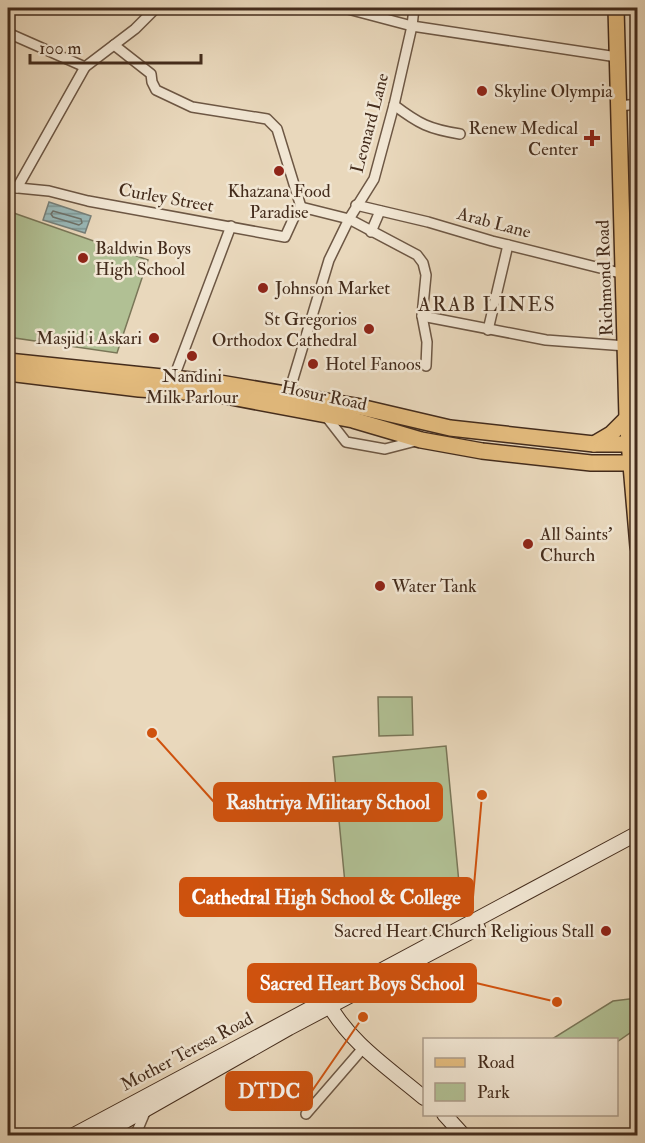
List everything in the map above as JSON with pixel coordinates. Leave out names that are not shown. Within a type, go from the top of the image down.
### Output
[{"type":"main road","name":"Richmond Road","points":[[616,8],[628,282],[627,417],[633,444],[638,547]]},
{"type":"main road","name":"Hosur Road","points":[[8,361],[174,377],[287,401],[324,415],[353,420],[421,440],[545,459],[591,463],[634,463]]},
{"type":"main road","name":"Hosur Road","points":[[8,373],[140,389],[356,406],[450,428],[594,444],[633,444]]},
{"type":"main road","points":[[594,444],[611,434],[627,417]]},
{"type":"street","points":[[12,188],[85,67],[135,29],[156,8]]},
{"type":"street","points":[[344,8],[412,26],[617,57]]},
{"type":"street","name":"Leonard Lane","points":[[287,401],[329,260],[356,206],[374,179],[394,105],[414,8]]},
{"type":"street","points":[[8,33],[85,67]]},
{"type":"street","points":[[114,45],[151,74],[156,90],[192,107],[267,119],[277,129],[301,207],[349,219],[417,255],[423,263],[426,275],[422,316],[427,342],[426,366]]},
{"type":"street","points":[[619,106],[638,104]]},
{"type":"street","points":[[394,105],[423,125],[460,134]]},
{"type":"street","name":"Curley Street","points":[[12,188],[49,191],[88,201],[285,237],[301,207]]},
{"type":"street","name":"Arab Lane","points":[[356,206],[428,222],[628,282]]},
{"type":"street","points":[[371,232],[380,211]]},
{"type":"street","points":[[174,377],[231,226]]},
{"type":"street","points":[[488,330],[508,245]]},
{"type":"street","points":[[422,316],[546,340],[626,346]]},
{"type":"street","points":[[324,415],[346,442],[385,449],[421,440]]},
{"type":"street","name":"Mother Teresa Road","points":[[99,1136],[289,1029],[328,1003],[638,832]]},
{"type":"street","name":"Mother Teresa Road","points":[[72,1136],[638,842]]},
{"type":"street","points":[[328,1003],[339,1022],[364,1047],[423,1097]]},
{"type":"street","points":[[306,1114],[364,1047]]},
{"type":"street","points":[[135,1136],[146,1110]]},
{"type":"street","points":[[446,1116],[464,1136]]},
{"type":"green space","name":"Baldwin Boys High School","points":[[8,211],[148,260],[117,353],[8,337]]},
{"type":"green space","points":[[378,697],[412,697],[413,735],[379,736]]},
{"type":"green space","points":[[446,746],[459,883],[346,894],[333,757]]},
{"type":"green space","points":[[637,998],[637,1028],[618,1041],[618,1038],[554,1038],[613,1001]]},
{"type":"water","points":[[49,202],[91,216],[85,233],[43,220]]},
{"type":"place","name":"Skyline Olympia","points":[[482,91]]},
{"type":"place","name":"Renew Medical Center","points":[[592,138]]},
{"type":"place","name":"Khazana Food Paradise","points":[[279,171]]},
{"type":"place","name":"Baldwin Boys High School","points":[[83,258]]},
{"type":"place","name":"Johnson Market","points":[[263,288]]},
{"type":"place","name":"St Gregorios Orthodox Cathedral","points":[[369,329]]},
{"type":"place","name":"Masjid i Askari","points":[[154,338]]},
{"type":"place","name":"Nandini Milk Parlour","points":[[192,356]]},
{"type":"place","name":"Hotel Fanoos","points":[[313,364]]},
{"type":"place","name":"All Saints' Church","points":[[528,544]]},
{"type":"place","name":"Water Tank","points":[[380,586]]},
{"type":"place","name":"Rashtriya Military School","points":[[152,733]]},
{"type":"place","name":"Cathedral High School & College","points":[[482,795]]},
{"type":"place","name":"Sacred Heart Church Religious Stall","points":[[606,931]]},
{"type":"place","name":"Sacred Heart Boys School","points":[[557,1002]]},
{"type":"place","name":"DTDC","points":[[363,1017]]},
{"type":"district","name":"ARAB LINES","points":[[487,304]]}]
